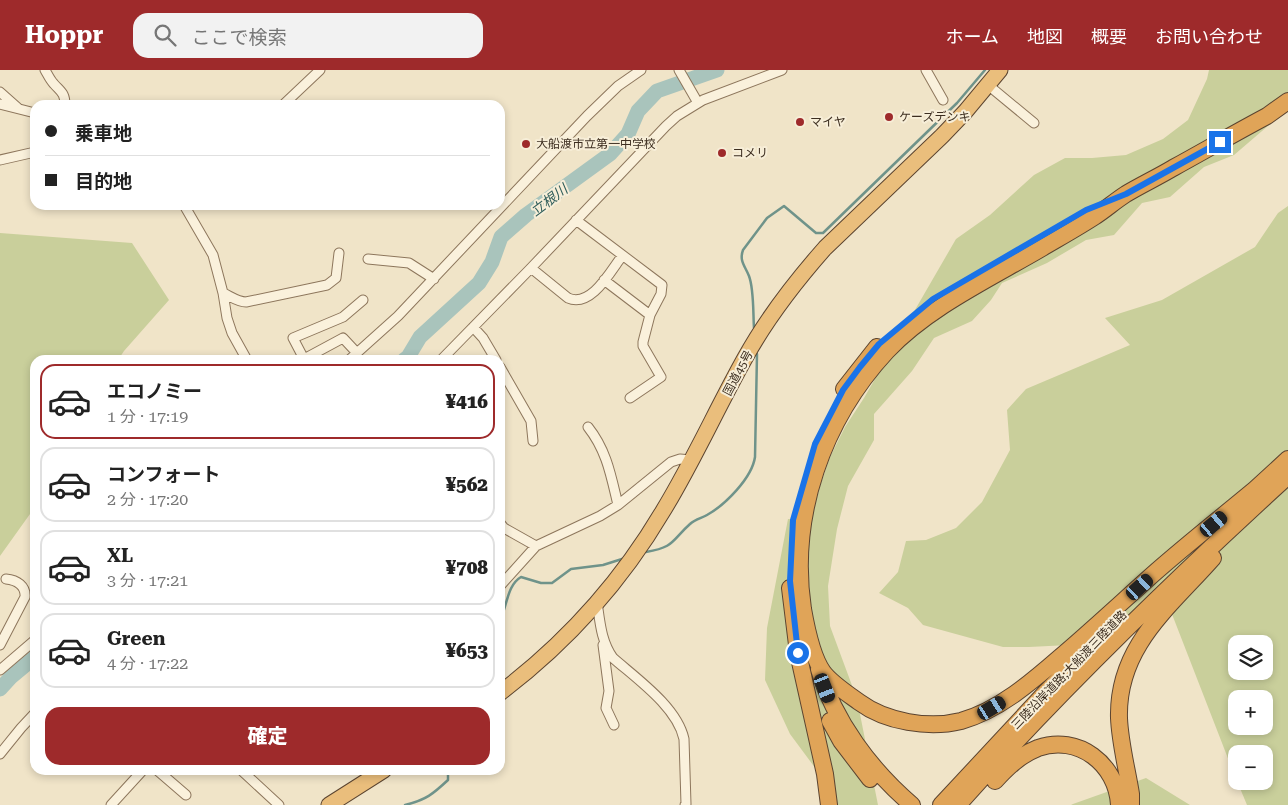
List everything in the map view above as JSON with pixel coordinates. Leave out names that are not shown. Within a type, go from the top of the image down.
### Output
[{"type":"highway","name":"国道45号","points":[[505,689],[554,648],[597,602],[638,550],[664,511],[746,357],[769,318],[808,266],[824,248],[942,136],[1000,70]]},
{"type":"highway","points":[[896,805],[878,789],[841,741],[807,676],[805,651],[806,623],[800,572],[800,546],[804,513],[818,464],[840,414],[887,351],[917,323],[948,302],[1093,218],[1126,194],[1266,116],[1288,101]]},
{"type":"highway","name":"三陸沿岸道路;大船渡三陸道路","points":[[958,805],[1056,699],[1264,490],[1288,459]]},
{"type":"highway","name":"三陸沿岸道路;大船渡三陸道路","points":[[942,805],[1047,691],[1114,622],[1264,490],[1288,476]]},
{"type":"highway","points":[[805,651],[823,673],[864,706],[898,720],[940,724],[961,721],[992,708],[1045,670],[1154,574],[1264,490]]},
{"type":"highway","points":[[1131,805],[1131,794],[1119,718],[1120,698],[1127,665],[1150,628],[1212,560],[1264,490]]},
{"type":"highway","points":[[805,651],[829,805]]},
{"type":"highway","points":[[805,651],[846,729],[872,766],[912,805]]},
{"type":"highway","points":[[972,805],[1008,767],[1022,756],[1037,748],[1062,745],[1084,750],[1103,765],[1116,784],[1120,805]]},
{"type":"highway","points":[[329,805],[376,775]]},
{"type":"street","points":[[45,70],[52,82],[62,91],[65,100]]},
{"type":"street","points":[[288,100],[320,70]]},
{"type":"street","points":[[505,203],[587,116],[618,86],[641,70]]},
{"type":"street","points":[[680,70],[698,103]]},
{"type":"street","points":[[446,355],[666,126],[698,103],[782,70]]},
{"type":"street","points":[[926,70],[943,100]]},
{"type":"street","points":[[988,85],[1034,123]]},
{"type":"street","points":[[0,92],[20,110]]},
{"type":"street","points":[[0,104],[30,112]]},
{"type":"street","points":[[0,160],[30,153]]},
{"type":"street","points":[[187,210],[213,255],[223,293],[227,318],[232,333],[244,355]]},
{"type":"street","points":[[355,355],[398,316],[499,210]]},
{"type":"street","points":[[576,220],[662,285],[661,294],[650,315],[643,346],[661,377],[630,398]]},
{"type":"street","points":[[223,293],[241,302],[246,302],[327,285],[336,278],[339,253]]},
{"type":"street","points":[[531,268],[574,301],[588,297],[622,256]]},
{"type":"street","points":[[368,259],[409,263],[434,279]]},
{"type":"street","points":[[604,280],[650,315]]},
{"type":"street","points":[[300,355],[293,338],[343,317],[363,300]]},
{"type":"street","points":[[473,327],[483,338],[493,355]]},
{"type":"street","points":[[310,355],[343,338],[357,353]]},
{"type":"street","points":[[505,376],[531,421],[533,441]]},
{"type":"street","points":[[588,426],[599,441],[608,462],[618,505]]},
{"type":"street","points":[[505,580],[536,546],[600,516],[618,505],[671,462],[680,459],[692,460]]},
{"type":"street","points":[[505,529],[536,546]]},
{"type":"street","points":[[0,645],[26,593],[23,586],[6,579]]},
{"type":"street","points":[[597,602],[609,691],[606,708],[614,725]]},
{"type":"street","points":[[603,640],[613,658],[661,701],[679,722],[684,739],[686,805]]},
{"type":"street","points":[[0,670],[4,660],[30,643]]},
{"type":"street","points":[[0,754],[30,719]]},
{"type":"street","points":[[111,805],[138,775]]},
{"type":"street","points":[[164,775],[186,795]]},
{"type":"street","points":[[246,775],[279,805]]},
{"type":"green space","points":[[1209,70],[1288,70],[1288,111],[1234,155],[1204,167],[1170,197],[1142,203],[1114,235],[1086,240],[1047,263],[1002,283],[991,300],[972,321],[934,338],[912,371],[874,414],[874,440],[848,486],[837,529],[828,586],[830,626],[857,699],[878,805],[837,805],[833,792],[790,734],[765,680],[767,628],[788,519],[811,521],[830,457],[845,427],[864,398],[956,239],[990,215],[1034,175],[1065,158],[1126,155],[1163,139],[1188,120],[1207,79]]},
{"type":"green space","points":[[1288,206],[1288,805],[1247,805],[1241,790],[1273,790],[1273,745],[1228,745],[1228,758],[1163,591],[1136,617],[1069,645],[1029,647],[1003,647],[923,625],[908,608],[879,593],[898,572],[906,541],[926,540],[956,528],[982,502],[1010,450],[1007,410],[1026,389],[1130,345],[1105,318],[1162,300],[1255,247],[1278,213]]},
{"type":"green space","points":[[0,233],[132,243],[169,300],[121,355],[30,355],[30,514],[0,556]]},
{"type":"green space","points":[[1146,778],[1190,805],[1071,805],[1073,804]]},
{"type":"waterway","name":"立根川","points":[[409,355],[420,337],[479,283],[492,262],[501,237],[526,215],[610,154],[628,134],[638,111],[657,91],[717,70]]},
{"type":"waterway","points":[[754,328],[752,288],[742,260],[742,254],[767,218],[784,206],[816,233],[823,233],[957,103],[985,70]]},
{"type":"waterway","points":[[646,552],[668,545],[692,522],[722,505],[749,474],[755,457],[757,354]]},
{"type":"waterway","points":[[505,606],[513,585],[521,577],[541,583],[552,583],[571,569],[603,565],[622,559]]},
{"type":"waterway","name":"立根川","points":[[0,689],[30,661]]},
{"type":"waterway","points":[[405,805],[429,796],[448,780],[448,775]]},
{"type":"place","name":"ケーズデンキ","points":[[889,117]]},
{"type":"place","name":"マイヤ","points":[[800,122]]},
{"type":"place","name":"大船渡市立第一中学校","points":[[526,144]]},
{"type":"place","name":"コメリ","points":[[722,153]]},
{"type":"route","points":[[798,653],[792,616],[790,581],[790,550],[793,520],[815,444],[843,390],[860,367],[879,344],[933,299],[1086,210],[1126,194],[1220,142]]}]
